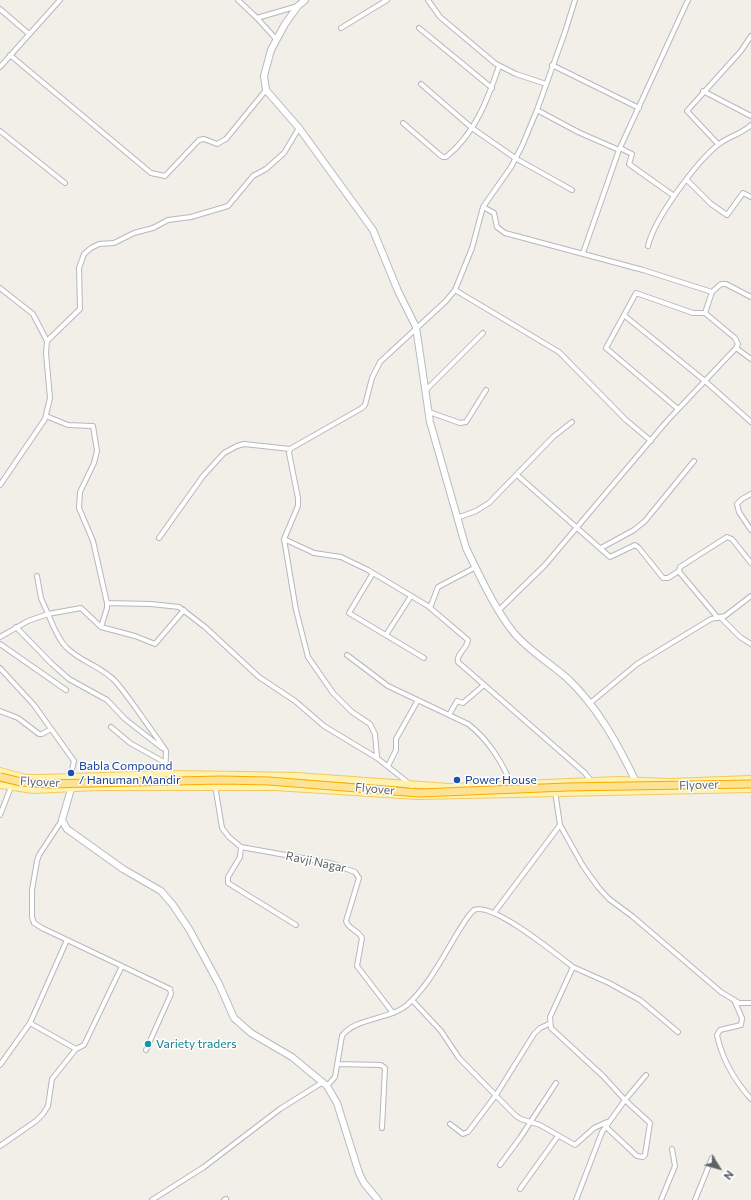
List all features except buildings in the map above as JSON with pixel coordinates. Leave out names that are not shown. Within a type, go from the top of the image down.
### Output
[{"type":"highway","name":"Flyover","points":[[0,777],[21,782],[48,784],[221,780],[269,781],[419,793],[567,787],[751,784]]},
{"type":"main road","points":[[0,771],[26,778],[70,778],[164,774],[297,776],[449,787],[554,782],[635,780],[670,782],[751,779]]},
{"type":"main road","points":[[0,785],[33,790],[165,787],[275,787],[412,796],[751,789]]},
{"type":"street","points":[[0,67],[60,0]]},
{"type":"street","points":[[238,0],[276,39]]},
{"type":"street","points":[[305,0],[298,6],[276,39],[266,63],[264,76],[266,90],[299,128],[373,230],[398,292],[416,326],[429,412],[466,548],[476,567],[499,610],[514,634],[568,679],[602,719],[640,792]]},
{"type":"street","points":[[341,28],[387,0]]},
{"type":"street","points":[[428,0],[440,17],[499,66],[516,74],[546,84]]},
{"type":"street","points":[[159,538],[203,476],[224,453],[244,444],[290,448],[362,408],[365,405],[372,378],[380,362],[416,326],[446,301],[455,290],[472,248],[483,207],[515,158],[537,110],[575,0]]},
{"type":"street","points":[[583,253],[620,149],[688,0]]},
{"type":"street","points":[[257,18],[298,6]]},
{"type":"street","points":[[0,9],[29,34]]},
{"type":"street","points":[[418,28],[492,88]]},
{"type":"street","points":[[718,144],[687,111],[741,51],[751,36]]},
{"type":"street","points":[[10,56],[151,173],[165,176],[199,140],[204,139],[217,144],[226,140],[266,90]]},
{"type":"street","points":[[552,65],[638,108]]},
{"type":"street","points":[[403,123],[443,157],[449,155],[472,128],[485,107],[499,66]]},
{"type":"street","points":[[421,84],[472,128],[515,158],[572,190]]},
{"type":"street","points":[[703,92],[751,116]]},
{"type":"street","points":[[537,110],[578,132],[632,154],[629,164],[674,196]]},
{"type":"street","points":[[648,246],[650,235],[674,196],[709,153],[718,144],[751,126]]},
{"type":"street","points":[[47,341],[80,309],[79,268],[84,254],[91,248],[99,244],[114,243],[134,233],[157,227],[168,220],[191,217],[228,206],[253,176],[266,169],[284,153],[299,128]]},
{"type":"street","points":[[0,131],[65,183]]},
{"type":"street","points":[[687,180],[711,204],[727,215],[744,193],[751,197]]},
{"type":"street","points":[[483,207],[494,213],[497,227],[505,232],[643,270],[712,292]]},
{"type":"street","points":[[705,313],[712,292],[721,284],[726,284],[751,297]]},
{"type":"street","points":[[0,288],[33,314],[47,341],[46,353],[50,398],[46,416],[37,432],[0,485]]},
{"type":"street","points":[[455,290],[559,352],[626,420],[651,441]]},
{"type":"street","points":[[499,610],[545,565],[678,409],[736,348],[737,341],[705,313],[693,313],[639,293],[634,294],[624,316],[606,348],[678,409]]},
{"type":"street","points":[[624,316],[705,381],[751,422]]},
{"type":"street","points":[[426,390],[483,333]]},
{"type":"street","points":[[736,348],[751,359]]},
{"type":"street","points":[[429,412],[460,423],[466,422],[486,390]]},
{"type":"street","points":[[46,416],[68,425],[93,426],[97,452],[94,463],[80,492],[79,508],[93,541],[107,603],[107,608],[100,627]]},
{"type":"street","points":[[457,518],[476,511],[489,503],[553,437],[572,422]]},
{"type":"street","points":[[290,448],[289,453],[298,498],[298,506],[284,540],[296,610],[308,656],[333,693],[352,712],[370,724],[374,734],[377,757]]},
{"type":"street","points":[[601,548],[634,530],[645,521],[694,461]]},
{"type":"street","points":[[517,475],[609,556],[613,557],[634,545],[639,548],[663,578],[668,578],[679,571],[680,567],[727,538],[732,539],[751,563]]},
{"type":"street","points":[[751,494],[737,504],[751,530]]},
{"type":"street","points":[[284,540],[314,553],[326,553],[341,557],[373,573],[430,608],[467,638],[468,644],[457,660],[586,773],[592,781],[596,793]]},
{"type":"street","points":[[430,608],[438,587],[476,567]]},
{"type":"street","points":[[679,571],[720,618],[740,637],[751,644]]},
{"type":"street","points":[[373,573],[348,612],[424,658]]},
{"type":"street","points":[[37,576],[41,598],[61,641],[74,654],[99,667],[116,682],[166,751],[164,762],[165,787]]},
{"type":"street","points":[[386,635],[411,596]]},
{"type":"street","points":[[589,704],[637,664],[711,619],[720,618],[751,596]]},
{"type":"street","points":[[107,603],[151,604],[179,607],[184,610],[205,627],[259,677],[295,701],[324,726],[377,757],[411,785],[412,796]]},
{"type":"street","points":[[0,637],[28,621],[48,614],[81,608],[100,627],[135,636],[155,644],[184,610]]},
{"type":"street","points":[[16,627],[69,679],[106,700],[125,719],[166,751]]},
{"type":"street","points":[[0,644],[66,690]]},
{"type":"street","points":[[347,655],[388,686],[475,729],[498,758],[515,794]]},
{"type":"street","points":[[0,668],[34,705],[74,761],[70,778],[71,789],[62,820],[39,855],[32,890],[32,917],[37,925],[169,988],[171,991],[146,1050]]},
{"type":"street","points":[[449,715],[457,701],[463,703],[484,685]]},
{"type":"street","points":[[388,766],[396,750],[396,739],[418,700]]},
{"type":"street","points":[[0,711],[18,718],[39,734],[51,729]]},
{"type":"street","points":[[111,727],[130,743],[164,762]]},
{"type":"street","points":[[213,775],[222,828],[228,837],[241,847],[240,857],[228,877],[228,883],[296,925]]},
{"type":"street","points":[[554,782],[560,825],[583,866],[598,887],[609,899],[632,916],[701,975],[735,1001],[742,1004],[751,1003]]},
{"type":"street","points":[[0,815],[11,787]]},
{"type":"street","points":[[62,820],[72,834],[123,869],[161,891],[173,905],[189,929],[219,984],[234,1018],[251,1033],[292,1057],[325,1084],[337,1103],[359,1173],[364,1183],[378,1200]]},
{"type":"street","points":[[494,913],[560,825]]},
{"type":"street","name":"Ravji Nagar","points":[[241,847],[330,863],[355,872],[358,882],[346,920],[348,926],[360,934],[362,938],[358,966],[393,1013]]},
{"type":"street","points":[[152,1200],[204,1168],[280,1109],[335,1077],[344,1032],[359,1024],[393,1013],[412,1000],[421,990],[471,913],[479,908],[494,913],[538,940],[574,968],[609,983],[635,997],[678,1032]]},
{"type":"street","points":[[0,1065],[30,1023],[67,940]]},
{"type":"street","points":[[1,1144],[36,1121],[43,1114],[48,1106],[52,1079],[76,1049],[84,1045],[89,1037],[122,966]]},
{"type":"street","points":[[574,968],[550,1017],[549,1024],[553,1031],[603,1076],[625,1100],[650,1123],[645,1156],[637,1156],[607,1124]]},
{"type":"street","points":[[412,1000],[441,1031],[459,1058],[516,1116],[540,1125],[575,1145],[594,1128],[607,1124]]},
{"type":"street","points":[[735,1001],[742,1018],[741,1025],[720,1030],[716,1036],[732,1074],[738,1084],[751,1099]]},
{"type":"street","points":[[30,1023],[76,1049]]},
{"type":"street","points":[[450,1124],[463,1134],[467,1134],[496,1095],[536,1030],[549,1024]]},
{"type":"street","points":[[337,1064],[381,1065],[385,1068],[382,1128]]},
{"type":"street","points":[[576,1200],[607,1124],[646,1075]]},
{"type":"street","points":[[500,1165],[531,1122],[556,1083]]},
{"type":"street","points":[[520,1189],[558,1136]]},
{"type":"street","points":[[661,1200],[675,1166],[672,1149]]},
{"type":"street","points":[[695,1200],[712,1158]]},
{"type":"place","name":"Babla Compound / Hanuman Mandir","points":[[71,773]]},
{"type":"place","name":"Power House","points":[[457,780]]},
{"type":"place","name":"Variety traders","points":[[148,1044]]}]
